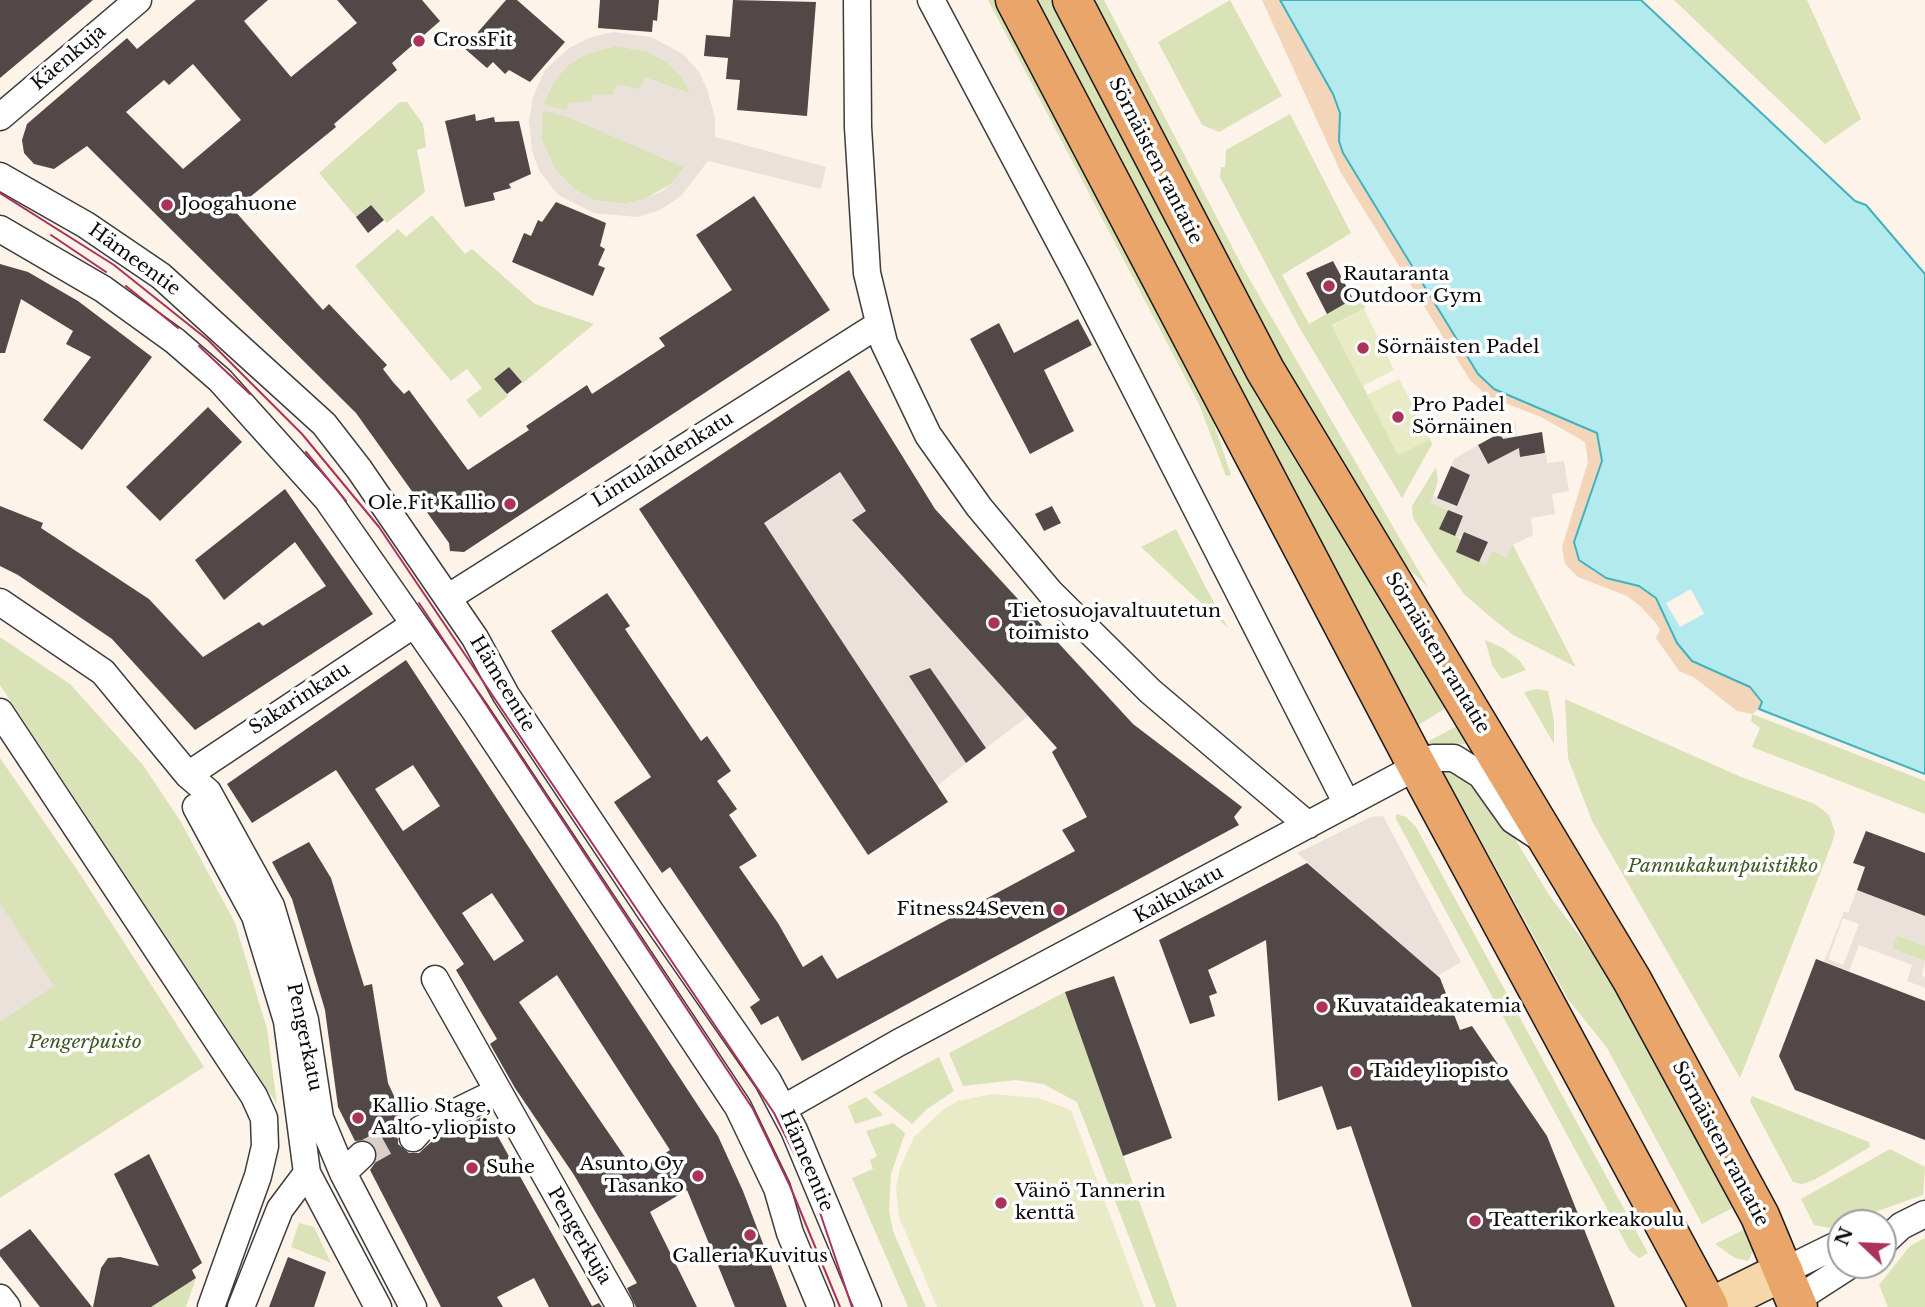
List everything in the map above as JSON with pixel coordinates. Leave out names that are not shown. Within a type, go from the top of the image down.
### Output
[{"type":"main road","points":[[1015,0],[1416,764],[1710,1307],[1790,1296]]},
{"type":"main road","name":"Sörnäisten rantatie","points":[[1072,0],[1265,370],[1632,980],[1754,1205],[1790,1296]]},
{"type":"street","name":"Käenkuja","points":[[0,117],[138,0]]},
{"type":"street","points":[[857,0],[860,181],[867,273],[878,325],[928,435],[1034,576],[1150,691],[1308,825]]},
{"type":"street","points":[[931,0],[1083,287],[1347,804]]},
{"type":"street","name":"Hämeentie","points":[[0,176],[86,225],[161,276],[289,390],[324,424],[352,459],[449,597],[506,695],[784,1108],[868,1307]]},
{"type":"street","name":"Hämeentie","points":[[0,229],[103,289],[175,341],[220,380],[315,484],[475,711],[738,1107],[777,1188],[790,1233],[821,1307]]},
{"type":"street","name":"Lintulahdenkatu","points":[[449,597],[878,325]]},
{"type":"street","name":"Pengerkatu","points":[[0,602],[103,672],[188,775],[208,792],[271,905],[305,1020],[320,1118],[357,1164],[413,1307]]},
{"type":"street","name":"Sakarinkatu","points":[[188,775],[413,625]]},
{"type":"street","points":[[0,712],[254,1096],[264,1118],[265,1146],[258,1176],[211,1307]]},
{"type":"street","name":"Kaikukatu","points":[[784,1108],[838,1075],[1308,825],[1416,764],[1443,757],[1469,765],[1481,775],[1513,820],[1555,848]]},
{"type":"street","name":"Pengerkatu","points":[[188,775],[193,801],[255,916],[287,1021],[307,1173],[378,1307]]},
{"type":"street","name":"Pengerkuja","points":[[435,979],[620,1307]]},
{"type":"street","points":[[415,1132],[497,1092]]},
{"type":"street","points":[[241,1307],[280,1209],[307,1173]]},
{"type":"street","points":[[1897,1229],[1925,1213]]},
{"type":"street","points":[[1790,1296],[1827,1258]]},
{"type":"street","points":[[1790,1296],[1827,1277]]},
{"type":"street","points":[[0,1298],[7,1307]]},
{"type":"green space","points":[[988,0],[995,0],[1207,403],[1231,475],[1226,476],[1199,404]]},
{"type":"green space","points":[[1037,0],[1051,0],[1290,452],[1448,707],[1418,725]]},
{"type":"green space","points":[[1092,0],[1104,0],[1243,268],[1428,587],[1408,568],[1260,324]]},
{"type":"green space","points":[[1230,0],[1282,96],[1219,132],[1202,125],[1158,42]]},
{"type":"green space","points":[[1674,0],[1807,0],[1861,119],[1825,144]]},
{"type":"green space","points":[[615,46],[646,51],[665,61],[680,75],[691,93],[640,89],[591,101],[567,111],[543,105],[553,82],[567,66],[585,54]]},
{"type":"green space","points":[[400,102],[407,102],[423,124],[426,147],[417,150],[425,192],[387,223],[371,205],[356,217],[319,173]]},
{"type":"green space","points":[[542,110],[566,116],[685,167],[672,183],[645,199],[625,204],[594,200],[575,190],[554,168],[542,140]]},
{"type":"green space","points":[[1290,114],[1351,233],[1282,275],[1309,324],[1363,293],[1367,301],[1364,309],[1332,325],[1398,455],[1430,439],[1432,444],[1402,498],[1299,327],[1220,177],[1221,167],[1225,167],[1226,150]]},
{"type":"green space","points":[[432,215],[465,254],[472,249],[535,304],[594,324],[523,383],[509,367],[494,379],[508,396],[480,418],[466,400],[482,388],[467,369],[451,381],[355,266],[398,229],[406,237]]},
{"type":"green space","name":"Sörnäisten Padel","points":[[1364,309],[1394,370],[1363,386],[1332,326]]},
{"type":"green space","name":"Pro Padel Sörnäinen","points":[[1399,379],[1430,439],[1398,455],[1367,395]]},
{"type":"green space","points":[[1436,467],[1438,481],[1431,503],[1448,510],[1440,529],[1461,539],[1456,552],[1485,564],[1492,551],[1513,545],[1576,667],[1513,635],[1494,620],[1464,594],[1436,554],[1413,518],[1412,506]]},
{"type":"green space","points":[[1176,529],[1205,586],[1228,628],[1141,547]]},
{"type":"green space","points":[[0,637],[70,684],[143,765],[181,822],[235,923],[267,1029],[277,1104],[0,685]]},
{"type":"green space","points":[[1485,640],[1503,648],[1519,660],[1526,670],[1502,679],[1492,665]]},
{"type":"green space","points":[[1537,689],[1548,691],[1554,721],[1554,744],[1524,692]]},
{"type":"green space","name":"Pannukakunpuistikko","points":[[1565,699],[1741,777],[1815,804],[1829,815],[1835,832],[1832,843],[1740,1078],[1592,821],[1568,758]]},
{"type":"green space","points":[[1752,714],[1925,781],[1925,814],[1752,747],[1760,728],[1751,721]]},
{"type":"green space","points":[[1459,725],[1466,744],[1428,745],[1427,742]]},
{"type":"green space","name":"Pengerpuisto","points":[[0,758],[80,874],[204,1067],[0,1198]]},
{"type":"green space","points":[[1443,771],[1458,773],[1492,801],[1549,895],[1618,987],[1738,1205],[1702,1224],[1607,1048],[1568,999]]},
{"type":"green space","points":[[1396,814],[1406,817],[1416,827],[1648,1253],[1639,1258],[1630,1251],[1396,819]]},
{"type":"green space","points":[[1897,935],[1925,946],[1925,961],[1892,949]]},
{"type":"green space","points":[[1065,992],[1177,1307],[1156,1307],[1077,1102],[1043,1084],[1016,1080],[963,1086],[949,1053]]},
{"type":"green space","points":[[939,1057],[954,1091],[927,1109],[912,1124],[873,1092]]},
{"type":"green space","name":"Väinö Tannerin kenttä","points":[[992,1094],[1039,1098],[1071,1110],[1144,1307],[937,1307],[899,1217],[896,1189],[900,1168],[914,1137],[945,1108],[958,1101]]},
{"type":"green space","points":[[1752,1096],[1869,1142],[1870,1147],[1814,1180],[1802,1184],[1793,1182],[1750,1101]]},
{"type":"green space","points":[[866,1097],[883,1115],[855,1124],[848,1106]]},
{"type":"green space","points":[[893,1123],[905,1133],[891,1174],[889,1211],[893,1231],[926,1307],[908,1307],[852,1178],[873,1169],[870,1160],[877,1156],[866,1131]]},
{"type":"green space","points":[[1890,1149],[1925,1167],[1923,1195],[1884,1209],[1827,1209],[1827,1227],[1814,1225],[1801,1199]]},
{"type":"green space","points":[[299,1223],[314,1227],[331,1263],[291,1247]]},
{"type":"green space","points":[[1749,1227],[1754,1249],[1748,1261],[1735,1258],[1715,1244]]},
{"type":"green space","points":[[1925,1238],[1925,1307],[1888,1307],[1879,1285],[1884,1279],[1897,1279],[1897,1262],[1910,1246]]},
{"type":"green space","points":[[196,1278],[186,1307],[151,1307]]},
{"type":"sand","points":[[1262,0],[1280,0],[1321,69],[1340,113],[1339,141],[1343,153],[1478,374],[1597,433],[1602,461],[1577,532],[1575,552],[1594,572],[1606,578],[1639,586],[1656,598],[1677,643],[1692,661],[1750,687],[1757,695],[1763,706],[1752,714],[1737,711],[1695,678],[1679,671],[1656,638],[1660,630],[1640,606],[1627,596],[1578,577],[1565,564],[1562,547],[1588,462],[1585,442],[1541,417],[1487,396],[1470,380],[1341,173]]},
{"type":"shaded area","points":[[613,32],[651,37],[683,54],[699,72],[707,89],[715,118],[715,137],[826,167],[821,189],[708,161],[681,196],[660,210],[637,217],[594,213],[558,195],[540,172],[532,151],[529,120],[533,97],[545,70],[569,48],[589,38]],"holes":[[[615,46],[646,51],[665,61],[680,75],[690,93],[645,77],[640,89],[617,84],[613,95],[594,94],[591,101],[568,103],[567,110],[543,105],[553,82],[567,66],[585,54]],[[542,111],[566,116],[685,168],[664,190],[645,199],[625,204],[594,200],[575,190],[554,168],[542,140]]]},
{"type":"shaded area","points":[[1515,422],[1521,457],[1546,454],[1547,463],[1564,461],[1569,491],[1552,494],[1555,514],[1531,518],[1533,535],[1513,545],[1507,558],[1492,551],[1486,565],[1479,562],[1487,542],[1455,536],[1463,516],[1431,503],[1433,496],[1457,506],[1470,475],[1451,467],[1454,459],[1478,445],[1488,464],[1510,452],[1500,433]]},
{"type":"shaded area","points":[[840,472],[866,511],[852,521],[1028,716],[986,748],[930,669],[910,676],[966,763],[937,786],[764,523]]},
{"type":"shaded area","points":[[1383,816],[1461,962],[1437,976],[1297,853],[1371,817]]},
{"type":"shaded area","points":[[1857,890],[1925,916],[1925,946],[1898,935],[1892,948],[1925,961],[1922,976],[1925,978],[1925,988],[1907,981],[1912,965],[1859,945],[1849,971],[1824,962],[1844,911],[1848,913]],"holes":[[[1843,918],[1859,924],[1843,965],[1828,959]]]},
{"type":"shaded area","points":[[0,903],[54,986],[0,1022]]},
{"type":"water","points":[[1280,0],[1641,0],[1855,201],[1866,205],[1925,274],[1925,774],[1759,709],[1762,702],[1750,687],[1692,661],[1677,643],[1656,598],[1639,586],[1606,578],[1579,560],[1574,542],[1602,461],[1597,433],[1494,389],[1478,374],[1343,153],[1339,141],[1340,113],[1333,94]]},
{"type":"pier","points":[[1691,589],[1704,614],[1680,627],[1666,603]]},
{"type":"building","points":[[0,0],[93,0],[0,78]]},
{"type":"building","points":[[196,0],[268,0],[244,21],[291,77],[357,23],[337,0],[422,0],[440,21],[392,63],[397,70],[334,124],[336,127],[234,210],[323,310],[329,304],[387,365],[383,369],[393,382],[404,394],[409,390],[468,470],[529,430],[526,426],[587,385],[592,394],[665,346],[659,338],[732,290],[696,235],[754,196],[830,310],[464,552],[450,551],[449,543],[356,413],[87,146],[54,169],[34,164],[24,153],[22,140],[27,124],[127,38],[137,49]],"holes":[[[193,64],[241,120],[183,169],[126,112],[164,80],[169,85]]]},
{"type":"building","points":[[506,0],[517,0],[565,42],[530,82],[509,70],[505,74],[493,62],[487,68],[464,48]]},
{"type":"building","points":[[600,0],[659,0],[657,21],[653,20],[652,32],[598,28]]},
{"type":"building","points":[[733,0],[816,2],[807,116],[737,110],[740,80],[726,79],[728,58],[704,56],[706,35],[730,37]]},
{"type":"building","points":[[475,114],[476,121],[494,117],[495,122],[519,121],[531,174],[509,184],[511,188],[493,193],[495,200],[465,207],[445,121]]},
{"type":"building","points":[[556,202],[606,223],[600,246],[605,249],[598,265],[605,268],[593,296],[512,262],[524,233],[531,236],[538,220],[542,222]]},
{"type":"building","points":[[371,205],[384,220],[368,233],[356,217]]},
{"type":"building","name":"Rautaranta Outdoor Gym","points":[[1333,261],[1353,299],[1327,314],[1306,273]]},
{"type":"building","points":[[0,264],[28,272],[78,301],[152,357],[82,450],[43,420],[91,357],[66,344],[73,331],[21,299],[5,353],[0,353]]},
{"type":"building","points":[[1078,319],[1092,345],[1044,370],[1074,431],[1030,454],[970,339],[999,323],[1014,353]]},
{"type":"building","points":[[509,367],[522,382],[507,394],[494,379]]},
{"type":"building","points":[[849,370],[935,509],[1133,724],[1242,807],[1234,817],[1239,825],[802,1061],[778,1016],[761,1025],[750,1007],[760,1000],[670,867],[662,873],[614,802],[651,777],[551,631],[607,593],[630,626],[625,629],[701,741],[707,736],[731,771],[717,781],[737,809],[729,815],[757,856],[739,867],[778,923],[803,967],[822,955],[837,979],[1075,851],[1062,830],[1087,817],[1052,752],[1057,748],[852,520],[866,511],[840,472],[764,523],[948,802],[868,855],[639,509]]},
{"type":"building","points":[[208,407],[242,442],[160,521],[126,487]]},
{"type":"building","points":[[1542,432],[1545,453],[1520,457],[1519,448],[1488,464],[1478,445],[1500,433],[1503,439]]},
{"type":"building","points":[[1451,466],[1470,475],[1457,506],[1437,498]]},
{"type":"building","points":[[285,489],[373,614],[195,730],[112,639],[18,575],[0,566],[0,506],[43,523],[41,528],[149,599],[203,657],[259,622],[263,626],[326,586],[295,542],[224,600],[195,560]]},
{"type":"building","points":[[1052,506],[1061,523],[1044,531],[1035,514]]},
{"type":"building","points":[[1448,510],[1463,516],[1455,536],[1439,529]]},
{"type":"building","points":[[1464,532],[1488,542],[1479,562],[1456,552]]},
{"type":"building","points":[[406,660],[718,1136],[743,1191],[787,1307],[735,1307],[687,1190],[650,1212],[697,1307],[636,1307],[627,1288],[637,1283],[574,1175],[515,1088],[490,1044],[497,1039],[456,970],[464,964],[336,770],[252,823],[227,784]],"holes":[[[413,765],[440,806],[403,831],[375,789]],[[492,893],[524,941],[494,961],[462,913]],[[557,975],[670,1150],[636,1173],[519,1002]]]},
{"type":"building","points":[[930,668],[986,748],[966,763],[909,676]]},
{"type":"building","points":[[1866,831],[1925,853],[1925,916],[1857,890],[1865,867],[1853,863]]},
{"type":"building","points":[[309,842],[331,878],[364,986],[372,984],[388,1083],[406,1122],[398,1134],[398,1144],[409,1153],[419,1153],[431,1142],[486,1115],[592,1306],[599,1303],[602,1307],[549,1307],[534,1278],[497,1297],[503,1307],[441,1307],[370,1170],[377,1160],[377,1151],[367,1140],[355,1141],[338,1107],[325,1010],[292,899],[272,862]]},
{"type":"building","name":"Taideyliopisto","points":[[1307,863],[1440,978],[1460,1030],[1472,1026],[1547,1136],[1615,1307],[1412,1307],[1351,1126],[1337,1130],[1322,1086],[1278,1101],[1266,940],[1208,970],[1217,993],[1209,996],[1215,1016],[1190,1024],[1159,940]]},
{"type":"building","points":[[1816,959],[1925,1001],[1925,1140],[1795,1090],[1779,1056]]},
{"type":"building","points":[[1114,976],[1172,1138],[1123,1156],[1065,992]]},
{"type":"building","points":[[149,1154],[202,1263],[192,1270],[196,1278],[151,1307],[93,1307],[101,1268],[108,1258],[120,1257],[159,1266],[114,1174]]},
{"type":"building","points":[[30,1229],[92,1307],[40,1307],[0,1256],[0,1250]]},
{"type":"building","points":[[288,1257],[326,1272],[314,1307],[269,1307]]},
{"type":"tunnel","points":[[362,1155],[409,1129]]},
{"type":"tram line","points":[[0,193],[114,265],[208,340],[302,434],[379,527],[774,1113],[812,1189],[852,1307]]},
{"type":"tram line","points":[[51,235],[106,272]]},
{"type":"tram line","points":[[126,286],[178,328]]},
{"type":"tram line","points":[[199,346],[250,394]]},
{"type":"tram line","points":[[306,452],[346,501]]},
{"type":"tram line","points":[[419,603],[753,1109],[790,1186],[840,1307]]},
{"type":"place","name":"CrossFit","points":[[419,41]]},
{"type":"place","name":"Joogahuone","points":[[167,205]]},
{"type":"place","name":"Rautaranta Outdoor Gym","points":[[1329,286]]},
{"type":"place","name":"Sörnäisten Padel","points":[[1363,348]]},
{"type":"place","name":"Pro Padel Sörnäinen","points":[[1398,417]]},
{"type":"place","name":"Ole.Fit Kallio","points":[[510,504]]},
{"type":"place","name":"Tietosuojavaltuutetun toimisto","points":[[994,623]]},
{"type":"place","name":"Fitness24Seven","points":[[1059,910]]},
{"type":"place","name":"Kuvataideakatemia","points":[[1322,1007]]},
{"type":"place","name":"Taideyliopisto","points":[[1356,1072]]},
{"type":"place","name":"Kallio Stage, Aalto-yliopisto","points":[[358,1118]]},
{"type":"place","name":"Suhe","points":[[472,1168]]},
{"type":"place","name":"Asunto Oy Tasanko","points":[[698,1176]]},
{"type":"place","name":"Väinö Tannerin kenttä","points":[[1001,1203]]},
{"type":"place","name":"Teatterikorkeakoulu","points":[[1475,1221]]},
{"type":"place","name":"Galleria Kuvitus","points":[[750,1235]]}]
